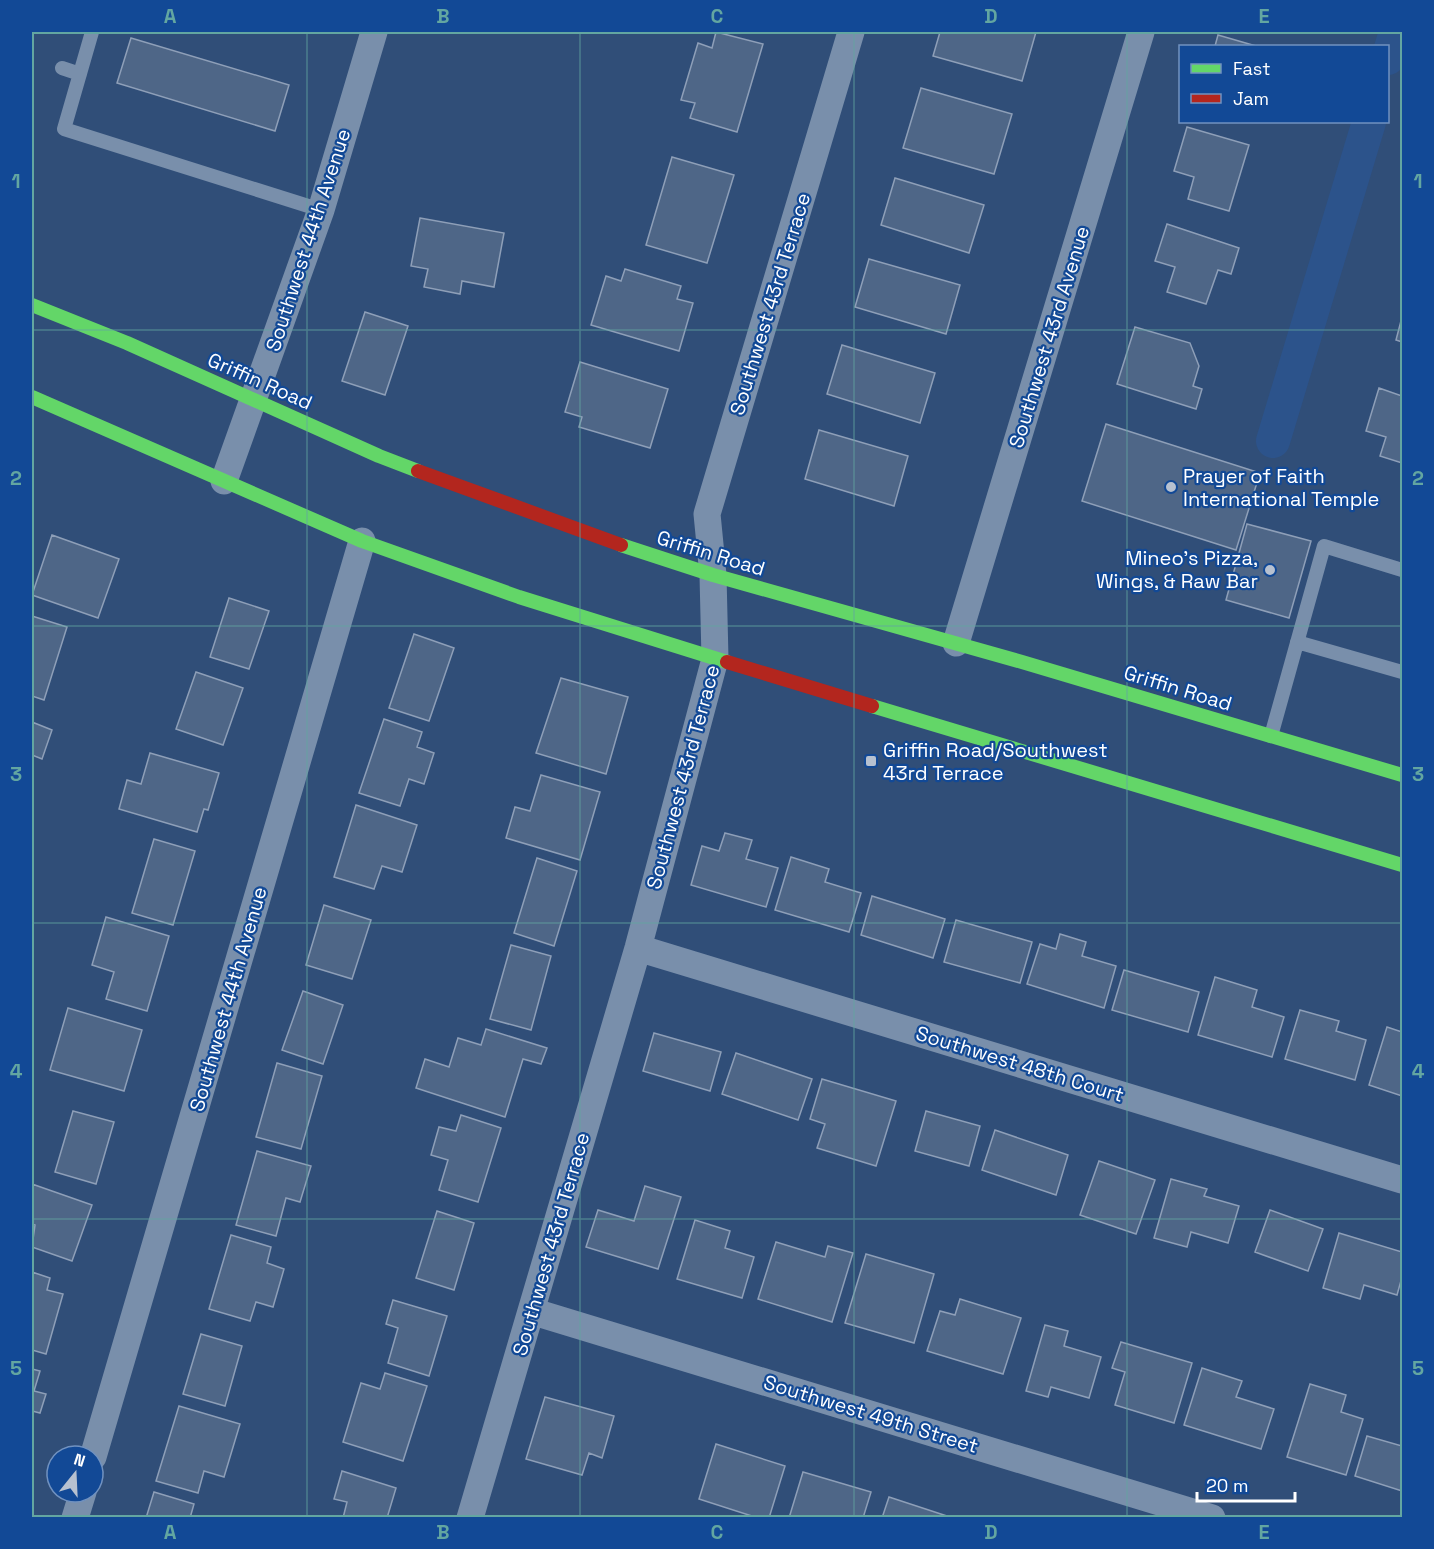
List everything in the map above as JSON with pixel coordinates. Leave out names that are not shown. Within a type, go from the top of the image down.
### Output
[{"type":"main road","name":"Griffin Road","points":[[32,305],[254,399],[379,456],[482,497],[713,575],[956,643],[1402,775]]},
{"type":"main road","points":[[32,397],[362,541],[519,597],[715,659],[1402,865]]},
{"type":"street","name":"Southwest 44th Avenue","points":[[224,481],[321,210],[374,32]]},
{"type":"street","name":"Southwest 43rd Terrace","points":[[470,1518],[638,948],[715,659],[713,575],[707,514],[851,32]]},
{"type":"street","name":"Southwest 43rd Avenue","points":[[956,643],[1141,32]]},
{"type":"street","name":"Southwest 44th Avenue","points":[[97,1444],[362,541]]},
{"type":"street","name":"Southwest 48th Court","points":[[638,948],[1402,1180]]},
{"type":"street","name":"Southwest 49th Street","points":[[531,1311],[1212,1518]]},
{"type":"lane","points":[[92,32],[64,129],[321,210]]},
{"type":"lane","points":[[62,68],[80,74]]},
{"type":"lane","points":[[1271,736],[1324,546],[1402,570]]},
{"type":"lane","points":[[1298,642],[1402,672]]},
{"type":"building","points":[[716,32],[763,44],[737,132],[690,118],[695,103],[681,100],[698,43],[712,48]]},
{"type":"building","points":[[940,32],[1036,32],[1022,81],[933,56]]},
{"type":"building","points":[[1218,35],[1253,45],[1215,45]]},
{"type":"building","points":[[131,38],[289,85],[275,131],[117,83]]},
{"type":"building","points":[[921,88],[1012,114],[994,174],[903,148]]},
{"type":"building","points":[[1187,127],[1249,145],[1229,211],[1188,199],[1194,177],[1174,171]]},
{"type":"building","points":[[672,157],[734,175],[707,263],[646,245]]},
{"type":"building","points":[[895,178],[984,205],[969,253],[881,225]]},
{"type":"building","points":[[420,218],[504,233],[494,287],[462,281],[460,294],[424,287],[428,269],[411,266]]},
{"type":"building","points":[[1167,224],[1239,248],[1231,274],[1218,270],[1206,304],[1167,292],[1175,267],[1155,261]]},
{"type":"building","points":[[869,259],[960,285],[946,334],[855,307]]},
{"type":"building","points":[[625,269],[681,286],[677,299],[693,303],[679,351],[591,325],[606,276],[621,281]]},
{"type":"building","points":[[365,312],[408,326],[385,395],[342,381]]},
{"type":"building","points":[[1402,317],[1402,342],[1396,340]]},
{"type":"building","points":[[1135,327],[1190,343],[1199,366],[1193,386],[1202,389],[1196,409],[1117,384]]},
{"type":"building","points":[[842,345],[935,373],[920,423],[827,394]]},
{"type":"building","points":[[580,362],[668,389],[650,448],[579,427],[582,417],[565,412]]},
{"type":"building","points":[[1379,388],[1402,396],[1402,463],[1380,456],[1386,437],[1366,431]]},
{"type":"building","points":[[1106,424],[1260,473],[1236,550],[1082,501]]},
{"type":"building","points":[[819,430],[908,456],[894,506],[805,479]]},
{"type":"building","points":[[1247,524],[1311,541],[1289,618],[1226,600]]},
{"type":"building","points":[[52,535],[119,559],[98,618],[32,595]]},
{"type":"building","points":[[229,598],[269,611],[249,669],[210,657]]},
{"type":"building","points":[[32,616],[67,627],[44,700],[32,696]]},
{"type":"building","points":[[414,634],[454,648],[429,721],[389,708]]},
{"type":"building","points":[[196,672],[243,688],[223,745],[176,729]]},
{"type":"building","points":[[561,678],[628,697],[606,774],[536,753]]},
{"type":"building","points":[[384,719],[422,732],[417,747],[434,753],[424,784],[409,779],[400,806],[359,793]]},
{"type":"building","points":[[32,722],[52,730],[42,759],[32,755]]},
{"type":"building","points":[[150,753],[219,773],[208,810],[204,809],[197,832],[119,809],[127,780],[141,784]]},
{"type":"building","points":[[541,775],[600,792],[580,860],[506,838],[515,807],[530,811]]},
{"type":"building","points":[[356,805],[417,825],[402,872],[382,866],[374,889],[334,877]]},
{"type":"building","points":[[725,833],[752,840],[746,859],[778,868],[766,907],[691,885],[702,846],[719,851]]},
{"type":"building","points":[[154,839],[195,851],[173,925],[132,913]]},
{"type":"building","points":[[791,857],[829,869],[825,882],[861,893],[849,932],[775,910]]},
{"type":"building","points":[[537,858],[577,871],[554,946],[514,933]]},
{"type":"building","points":[[872,896],[945,919],[933,958],[861,935]]},
{"type":"building","points":[[324,905],[371,920],[352,979],[306,965]]},
{"type":"building","points":[[106,917],[169,936],[147,1011],[106,999],[114,972],[92,965]]},
{"type":"building","points":[[956,920],[1032,942],[1020,983],[944,962]]},
{"type":"building","points":[[1060,934],[1086,942],[1082,956],[1116,966],[1104,1008],[1027,984],[1040,944],[1056,949]]},
{"type":"building","points":[[511,945],[551,956],[531,1030],[490,1019]]},
{"type":"building","points":[[1124,970],[1199,992],[1188,1032],[1112,1010]]},
{"type":"building","points":[[1215,977],[1257,990],[1252,1007],[1284,1017],[1272,1057],[1198,1035]]},
{"type":"building","points":[[303,991],[343,1005],[323,1064],[282,1050]]},
{"type":"building","points":[[68,1008],[142,1030],[124,1091],[50,1070]]},
{"type":"building","points":[[1300,1010],[1339,1021],[1336,1031],[1366,1040],[1355,1080],[1285,1059]]},
{"type":"building","points":[[1387,1027],[1402,1032],[1402,1096],[1369,1085]]},
{"type":"building","points":[[486,1029],[547,1048],[541,1064],[523,1059],[505,1117],[416,1088],[425,1059],[449,1067],[458,1038],[481,1045]]},
{"type":"building","points":[[654,1033],[721,1052],[710,1091],[643,1071]]},
{"type":"building","points":[[736,1053],[812,1079],[798,1120],[722,1094]]},
{"type":"building","points":[[277,1063],[322,1076],[301,1149],[256,1137]]},
{"type":"building","points":[[822,1079],[896,1101],[876,1166],[817,1148],[825,1124],[810,1119]]},
{"type":"building","points":[[73,1111],[114,1122],[96,1184],[55,1172]]},
{"type":"building","points":[[926,1111],[980,1126],[969,1166],[915,1151]]},
{"type":"building","points":[[461,1115],[501,1128],[478,1202],[439,1190],[448,1160],[431,1155],[439,1127],[456,1131]]},
{"type":"building","points":[[995,1130],[1068,1155],[1056,1195],[982,1170]]},
{"type":"building","points":[[257,1151],[311,1166],[300,1202],[286,1198],[276,1236],[236,1225]]},
{"type":"building","points":[[1099,1161],[1155,1180],[1136,1234],[1080,1215]]},
{"type":"building","points":[[1171,1179],[1207,1189],[1204,1196],[1239,1206],[1228,1243],[1191,1232],[1187,1247],[1154,1238]]},
{"type":"building","points":[[32,1184],[92,1205],[72,1261],[32,1247],[35,1225],[32,1224]]},
{"type":"building","points":[[645,1186],[681,1197],[658,1269],[586,1247],[598,1210],[634,1221]]},
{"type":"building","points":[[1270,1210],[1323,1229],[1308,1271],[1255,1252]]},
{"type":"building","points":[[437,1211],[474,1223],[454,1290],[416,1278]]},
{"type":"building","points":[[695,1220],[730,1231],[725,1248],[754,1257],[742,1298],[677,1279]]},
{"type":"building","points":[[1339,1233],[1402,1252],[1402,1277],[1397,1295],[1364,1285],[1360,1299],[1323,1288]]},
{"type":"building","points":[[231,1235],[271,1247],[267,1263],[284,1269],[273,1307],[256,1302],[250,1321],[209,1309]]},
{"type":"building","points":[[776,1242],[825,1257],[828,1246],[853,1253],[832,1322],[758,1299]]},
{"type":"building","points":[[866,1254],[934,1274],[914,1343],[845,1323]]},
{"type":"building","points":[[32,1272],[50,1278],[47,1290],[63,1294],[46,1354],[32,1350]]},
{"type":"building","points":[[960,1299],[1021,1318],[1003,1374],[927,1351],[940,1311],[955,1315]]},
{"type":"building","points":[[393,1300],[447,1316],[429,1376],[388,1363],[398,1328],[386,1324]]},
{"type":"building","points":[[1045,1325],[1068,1331],[1064,1346],[1101,1357],[1089,1398],[1051,1387],[1048,1397],[1026,1391]]},
{"type":"building","points":[[201,1334],[242,1346],[225,1406],[183,1394]]},
{"type":"building","points":[[1121,1342],[1192,1363],[1174,1423],[1115,1405],[1125,1372],[1112,1368]]},
{"type":"building","points":[[1202,1368],[1242,1381],[1236,1397],[1274,1409],[1261,1449],[1184,1425]]},
{"type":"building","points":[[32,1369],[40,1371],[34,1391],[46,1394],[40,1413],[32,1411]]},
{"type":"building","points":[[385,1373],[427,1386],[403,1461],[343,1442],[361,1383],[380,1389]]},
{"type":"building","points":[[1310,1384],[1346,1395],[1341,1412],[1363,1419],[1346,1475],[1287,1457]]},
{"type":"building","points":[[545,1397],[614,1416],[602,1458],[589,1453],[582,1475],[526,1459]]},
{"type":"building","points":[[179,1406],[240,1424],[224,1477],[204,1471],[198,1493],[156,1481]]},
{"type":"building","points":[[1367,1436],[1402,1446],[1402,1491],[1355,1476]]},
{"type":"building","points":[[716,1444],[785,1466],[769,1518],[758,1518],[699,1499]]},
{"type":"building","points":[[342,1471],[396,1488],[387,1518],[343,1518],[347,1502],[334,1499]]},
{"type":"building","points":[[803,1472],[871,1492],[863,1518],[789,1518]]},
{"type":"building","points":[[154,1492],[194,1504],[190,1518],[146,1518]]},
{"type":"building","points":[[889,1497],[953,1518],[882,1518]]},
{"type":"waterway","points":[[1389,55],[1396,32]]},
{"type":"waterway","points":[[1273,441],[1369,123]]},
{"type":"traffic: fast","points":[[32,305],[127,343],[379,456],[418,471]]},
{"type":"traffic: fast","points":[[32,397],[362,541],[519,597],[727,662]]},
{"type":"traffic: fast","points":[[621,545],[713,575],[1022,662],[1402,775]]},
{"type":"traffic: fast","points":[[872,706],[1402,865]]},
{"type":"traffic: jam","points":[[418,471],[621,545]]},
{"type":"traffic: jam","points":[[727,662],[872,706]]},
{"type":"place","name":"Prayer of Faith International Temple","points":[[1171,487]]},
{"type":"place","name":"Mineo's Pizza, Wings, & Raw Bar","points":[[1270,570]]},
{"type":"place","name":"Griffin Road/Southwest 43rd Terrace","points":[[871,761]]}]
